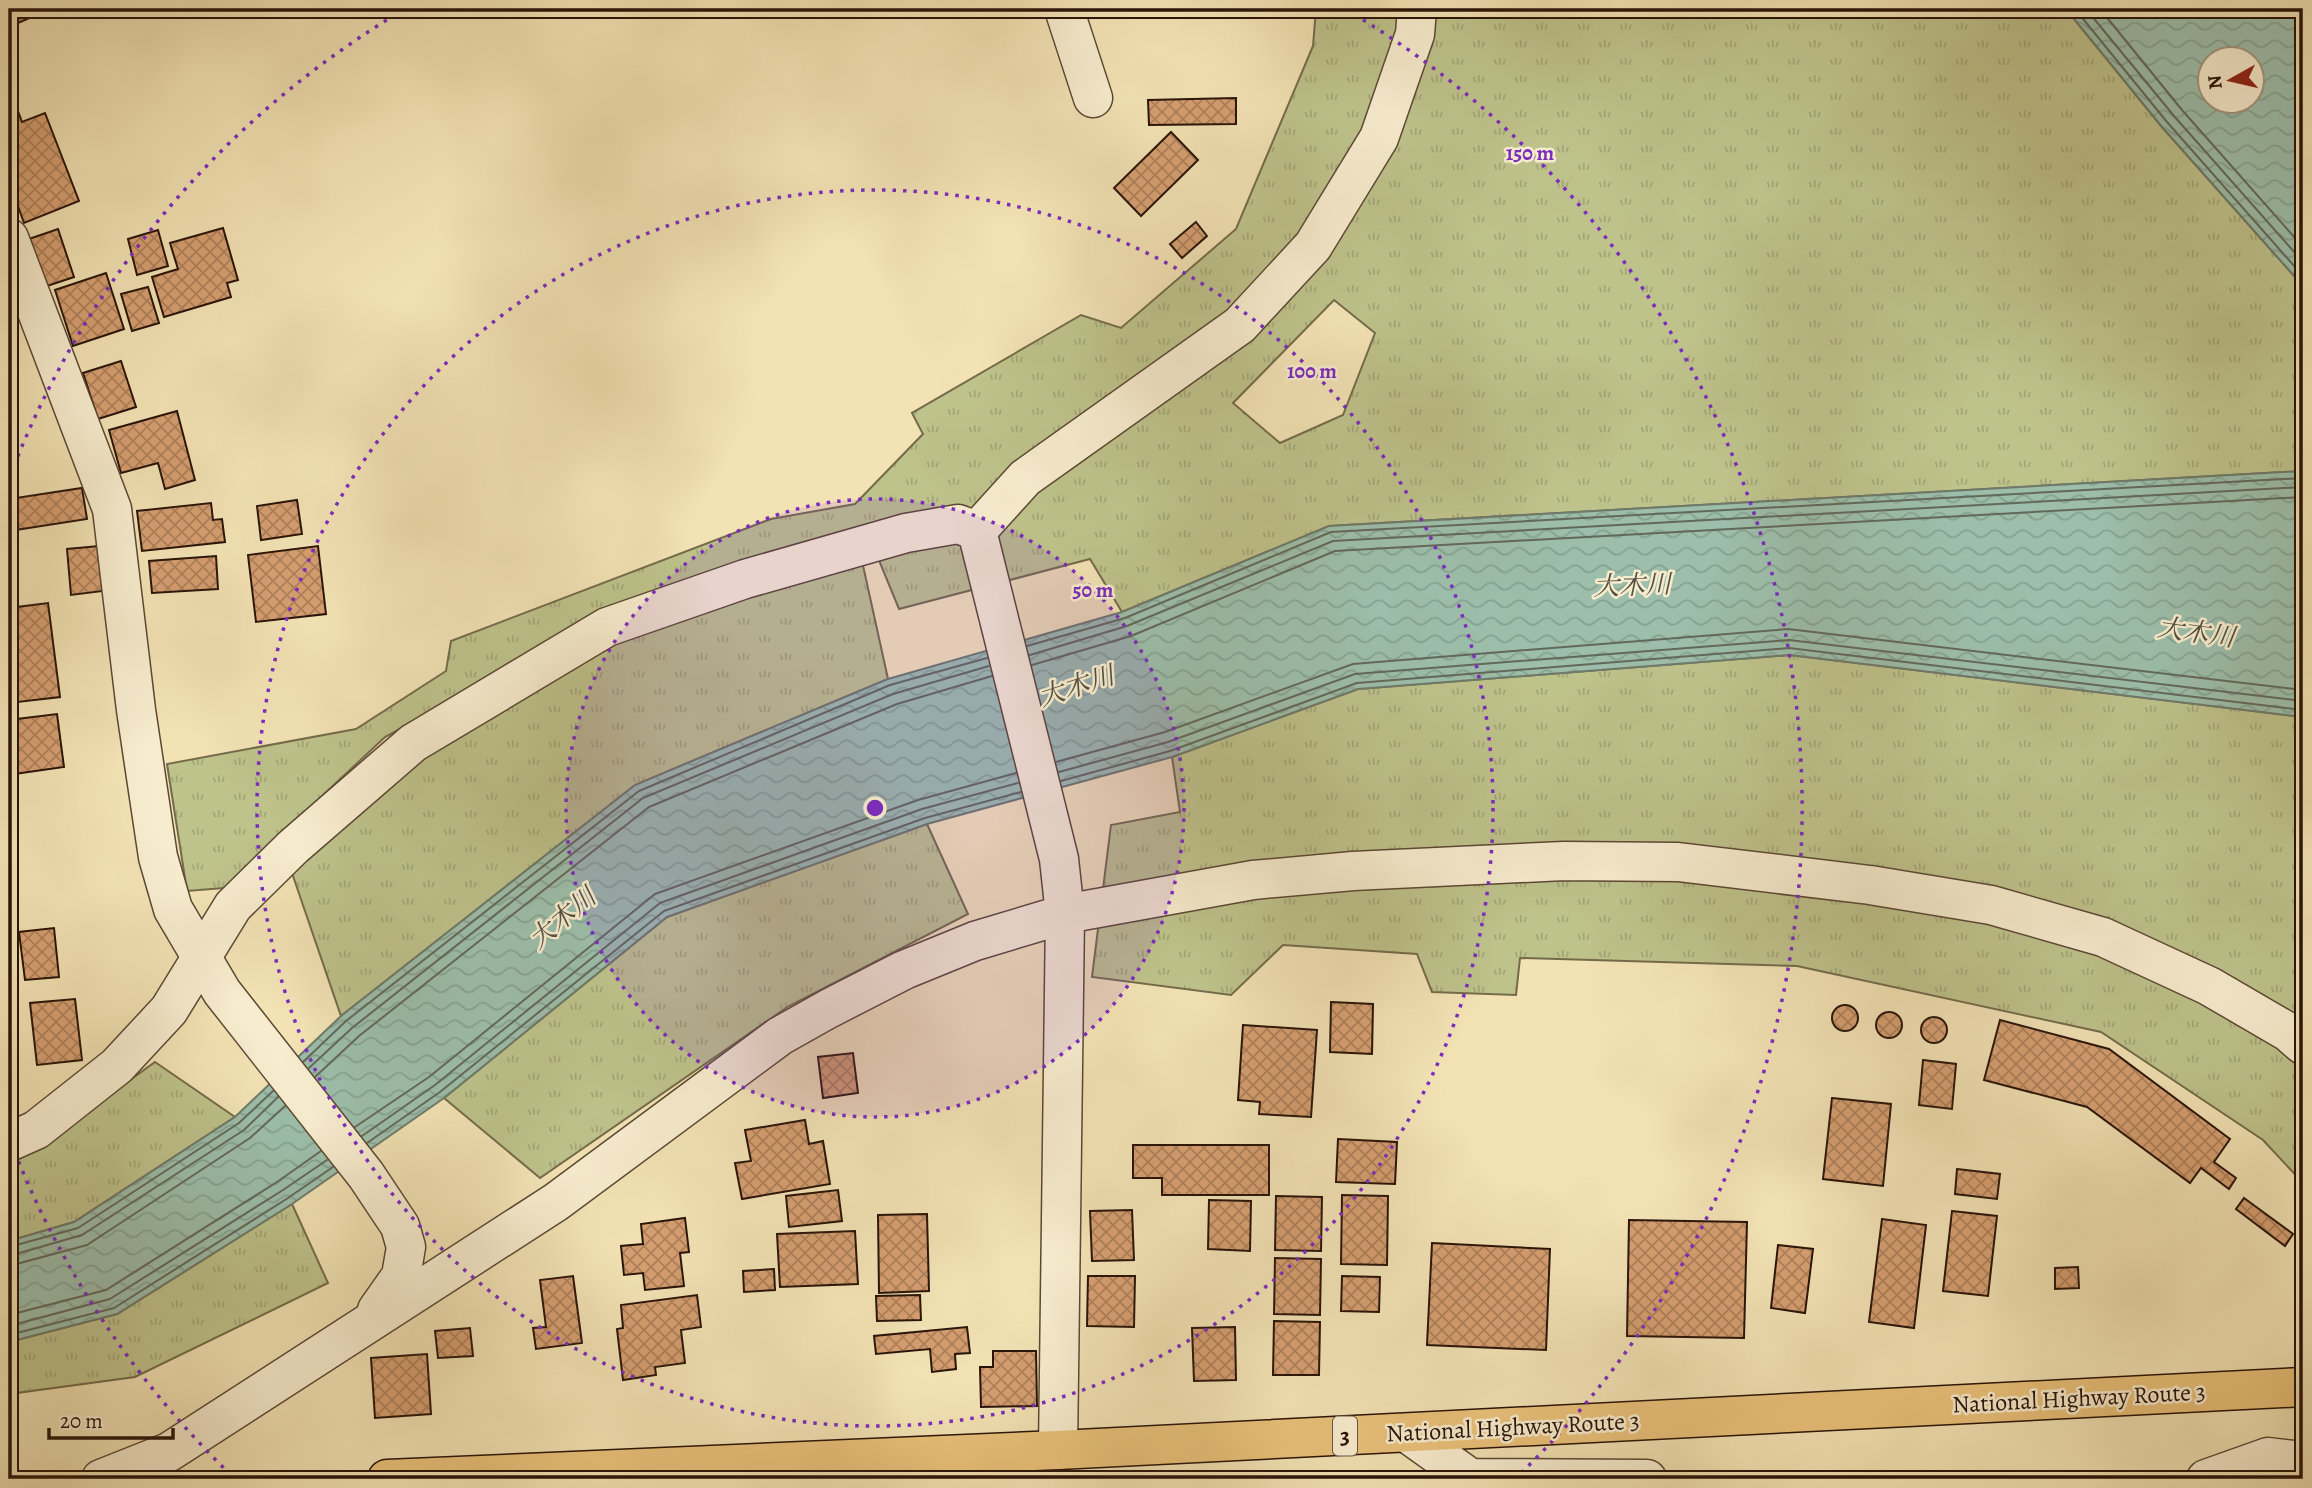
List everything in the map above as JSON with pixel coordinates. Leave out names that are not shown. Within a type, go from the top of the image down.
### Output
[{"type":"highway","name":"National Highway Route 3","points":[[387,1479],[1058,1450],[2303,1387]]},
{"type":"street","points":[[1064,9],[1093,99]]},
{"type":"street","points":[[976,531],[1025,478],[1240,325],[1313,246],[1379,138],[1415,34],[1417,9]]},
{"type":"street","points":[[9,238],[18,288],[112,509],[136,710],[158,857],[173,909],[222,992],[366,1175],[400,1226],[406,1247],[401,1276],[370,1320]]},
{"type":"street","points":[[9,1142],[36,1130],[117,1066],[169,1010],[233,906],[293,847],[413,743],[607,627],[744,579],[906,533],[958,524],[976,531]]},
{"type":"street","points":[[976,531],[1059,859],[1065,914],[1058,1450]]},
{"type":"street","points":[[101,1479],[169,1452],[556,1202],[780,1035],[916,965],[975,941],[1065,914],[1253,880],[1341,872],[1564,861],[1678,862],[1870,885],[1991,905],[2103,937],[2209,986],[2288,1032],[2303,1045]]},
{"type":"street","points":[[1407,1433],[1470,1478],[1647,1479]]},
{"type":"street","points":[[2206,1479],[2269,1457],[2303,1461]]},
{"type":"green space","points":[[1316,9],[2066,9],[2162,127],[2303,286],[2303,471],[1329,526],[1122,612],[1090,559],[899,609],[867,531],[615,611],[385,737],[224,888],[187,891],[167,764],[356,729],[446,671],[451,641],[771,519],[855,504],[923,434],[912,413],[1081,315],[1121,328],[1236,229],[1313,46]],"holes":[[[1334,300],[1375,333],[1343,415],[1280,443],[1233,403]]]},
{"type":"green space","points":[[862,561],[888,679],[635,785],[341,1016],[292,873],[425,748],[618,628]]},
{"type":"green space","points":[[1790,655],[2303,717],[2303,1183],[2263,1140],[2101,1032],[1797,966],[1520,958],[1516,995],[1432,992],[1417,954],[1283,945],[1231,995],[1092,977],[1111,825],[1180,812],[1172,757],[1358,689]]},
{"type":"green space","points":[[927,824],[968,914],[789,1006],[540,1178],[444,1098],[667,917]]},
{"type":"green space","points":[[155,1062],[235,1117],[74,1222],[9,1241],[9,1154],[47,1140]]},
{"type":"green space","points":[[292,1204],[328,1283],[135,1377],[9,1394],[9,1342],[117,1314]]},
{"type":"water","points":[[2066,9],[2303,9],[2303,286],[2162,127]]},
{"type":"water","name":"大木川","points":[[2303,471],[2303,717],[1790,655],[1358,689],[1172,757],[927,824],[667,917],[444,1098],[292,1204],[117,1314],[9,1342],[9,1241],[74,1222],[235,1117],[341,1016],[635,785],[888,679],[1122,612],[1329,526]]},
{"type":"building","points":[[9,9],[39,9],[41,13],[9,27]]},
{"type":"building","points":[[1236,98],[1236,124],[1149,125],[1148,100]]},
{"type":"building","points":[[18,111],[22,122],[45,113],[79,201],[24,223],[9,181],[9,114]]},
{"type":"building","points":[[1171,132],[1198,160],[1141,216],[1114,188]]},
{"type":"building","points":[[1196,222],[1207,236],[1182,258],[1170,244]]},
{"type":"building","points":[[223,228],[238,280],[227,283],[231,297],[164,317],[152,277],[178,269],[170,243]]},
{"type":"building","points":[[58,229],[74,277],[44,287],[29,239]]},
{"type":"building","points":[[158,230],[168,266],[137,275],[128,239]]},
{"type":"building","points":[[106,273],[124,329],[73,346],[55,290]]},
{"type":"building","points":[[148,287],[159,323],[132,331],[121,294]]},
{"type":"building","points":[[121,361],[136,407],[98,419],[83,373]]},
{"type":"building","points":[[177,411],[195,480],[165,489],[158,463],[121,473],[109,430]]},
{"type":"building","points":[[82,488],[87,519],[9,531],[9,499]]},
{"type":"building","points":[[297,500],[302,534],[261,540],[257,506]]},
{"type":"building","points":[[211,503],[213,520],[222,519],[225,542],[142,551],[137,511]]},
{"type":"building","points":[[99,546],[103,591],[71,595],[67,549]]},
{"type":"building","points":[[318,546],[326,614],[256,622],[248,555]]},
{"type":"building","points":[[216,556],[218,589],[152,593],[149,561]]},
{"type":"building","points":[[48,603],[60,697],[9,703],[9,608]]},
{"type":"building","points":[[57,714],[64,767],[14,774],[13,763],[9,763],[9,720]]},
{"type":"building","points":[[54,928],[59,977],[25,980],[19,932]]},
{"type":"building","points":[[75,999],[82,1060],[37,1065],[30,1003]]},
{"type":"building","points":[[1331,1002],[1373,1004],[1372,1054],[1330,1052]]},
{"type":"building","points":[[1845,1005],[1854,1009],[1858,1018],[1854,1027],[1845,1031],[1836,1027],[1832,1018],[1836,1009]]},
{"type":"building","points":[[1889,1012],[1898,1016],[1902,1025],[1898,1034],[1889,1038],[1880,1034],[1876,1025],[1880,1016]]},
{"type":"building","points":[[1934,1017],[1943,1021],[1947,1030],[1943,1039],[1934,1043],[1925,1039],[1921,1030],[1925,1021]]},
{"type":"building","points":[[2000,1020],[2109,1049],[2230,1139],[2214,1162],[2236,1178],[2229,1189],[2201,1168],[2190,1183],[2087,1107],[1984,1080]]},
{"type":"building","points":[[1243,1025],[1317,1030],[1311,1117],[1259,1114],[1260,1102],[1238,1100]]},
{"type":"building","points":[[853,1053],[858,1093],[823,1098],[818,1057]]},
{"type":"building","points":[[1923,1060],[1956,1064],[1952,1109],[1919,1105]]},
{"type":"building","points":[[1832,1098],[1891,1104],[1883,1186],[1823,1179]]},
{"type":"building","points":[[805,1120],[809,1144],[823,1141],[830,1184],[742,1199],[735,1163],[751,1161],[745,1130]]},
{"type":"building","points":[[1338,1139],[1397,1142],[1395,1184],[1336,1182]]},
{"type":"building","points":[[1133,1145],[1269,1145],[1269,1195],[1162,1195],[1162,1178],[1133,1178]]},
{"type":"building","points":[[1957,1169],[2000,1174],[1997,1199],[1955,1194]]},
{"type":"building","points":[[838,1190],[842,1221],[789,1227],[786,1196]]},
{"type":"building","points":[[1342,1195],[1388,1196],[1387,1265],[1341,1264]]},
{"type":"building","points":[[1276,1196],[1322,1197],[1321,1251],[1275,1250]]},
{"type":"building","points":[[2244,1198],[2293,1234],[2285,1246],[2236,1209]]},
{"type":"building","points":[[1209,1200],[1251,1201],[1250,1251],[1208,1249]]},
{"type":"building","points":[[1132,1210],[1134,1260],[1092,1261],[1090,1211]]},
{"type":"building","points":[[1952,1211],[1997,1216],[1988,1296],[1943,1291]]},
{"type":"building","points":[[927,1214],[929,1291],[879,1293],[878,1215]]},
{"type":"building","points":[[685,1218],[689,1252],[680,1253],[684,1286],[645,1290],[643,1273],[624,1275],[621,1246],[643,1244],[641,1224]]},
{"type":"building","points":[[1882,1219],[1926,1225],[1914,1328],[1869,1322]]},
{"type":"building","points":[[1629,1220],[1747,1222],[1744,1338],[1627,1336]]},
{"type":"building","points":[[855,1231],[858,1284],[780,1287],[777,1234]]},
{"type":"building","points":[[1432,1243],[1550,1249],[1546,1350],[1427,1345]]},
{"type":"building","points":[[1778,1245],[1813,1249],[1805,1313],[1771,1308]]},
{"type":"building","points":[[1275,1258],[1321,1259],[1320,1315],[1274,1314]]},
{"type":"building","points":[[2078,1267],[2079,1288],[2055,1289],[2055,1268]]},
{"type":"building","points":[[774,1269],[775,1290],[744,1292],[743,1271]]},
{"type":"building","points":[[573,1276],[582,1343],[536,1349],[533,1328],[546,1327],[540,1280]]},
{"type":"building","points":[[1088,1276],[1135,1276],[1134,1327],[1087,1326]]},
{"type":"building","points":[[1342,1276],[1380,1277],[1379,1312],[1341,1311]]},
{"type":"building","points":[[697,1295],[701,1327],[681,1330],[685,1363],[655,1367],[656,1375],[623,1380],[617,1329],[623,1328],[621,1305]]},
{"type":"building","points":[[920,1295],[921,1320],[877,1321],[876,1296]]},
{"type":"building","points":[[1274,1321],[1320,1322],[1319,1375],[1273,1375]]},
{"type":"building","points":[[967,1327],[970,1353],[955,1354],[956,1369],[932,1372],[930,1349],[876,1354],[874,1336]]},
{"type":"building","points":[[1235,1327],[1236,1380],[1194,1381],[1192,1328]]},
{"type":"building","points":[[470,1328],[473,1356],[438,1358],[435,1331]]},
{"type":"building","points":[[993,1351],[1036,1351],[1037,1406],[981,1407],[980,1367],[993,1367]]},
{"type":"building","points":[[427,1354],[431,1414],[375,1418],[371,1358]]}]
